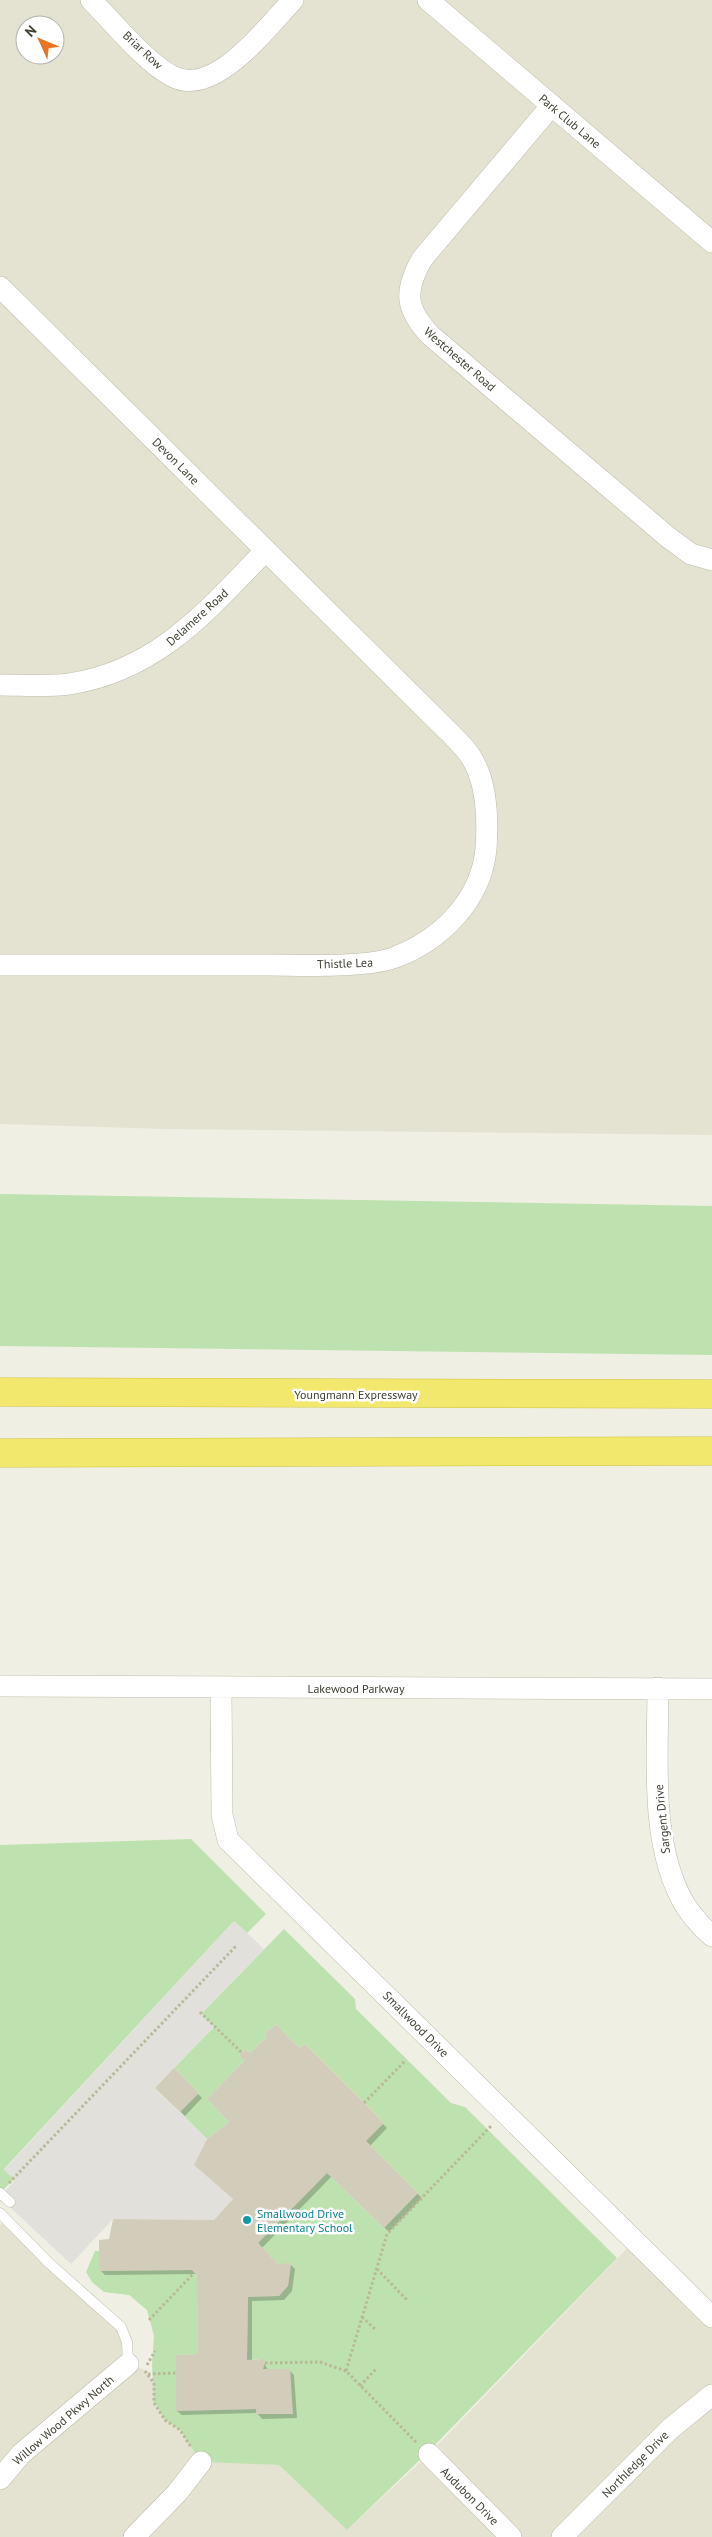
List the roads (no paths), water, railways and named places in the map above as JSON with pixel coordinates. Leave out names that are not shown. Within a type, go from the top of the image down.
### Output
[{"type":"highway","name":"Youngmann Expressway","points":[[0,1392],[712,1394]]},
{"type":"highway","points":[[0,1453],[712,1451]]},
{"type":"street","name":"Briar Row","points":[[91,0],[157,66],[173,77],[189,81],[203,80],[217,74],[234,61],[293,0]]},
{"type":"street","name":"Park Club Lane","points":[[428,0],[712,242]]},
{"type":"street","name":"Westchester Road","points":[[552,105],[422,259],[412,276],[409,290],[410,306],[415,318],[430,335],[669,538],[691,554],[712,560]]},
{"type":"street","name":"Devon Lane","points":[[0,287],[352,635]]},
{"type":"street","name":"Delamere Road","points":[[0,685],[67,684],[94,679],[141,661],[165,647],[201,617],[266,550]]},
{"type":"street","name":"Thistle Lea","points":[[0,965],[369,963],[391,959],[413,950],[434,937],[453,921],[467,903],[477,882],[485,856],[487,834],[485,806],[478,773],[471,757],[451,734],[352,635]]},
{"type":"street","name":"Lakewood Parkway","points":[[0,1686],[712,1689]]},
{"type":"street","name":"Smallwood Drive","points":[[221,1687],[222,1815],[228,1840],[712,2317]]},
{"type":"street","name":"Sargent Drive","points":[[658,1688],[658,1776],[665,1855],[674,1884],[685,1905],[712,1936]]},
{"type":"street","name":"Willow Wood Pkwy North","points":[[0,2479],[21,2454],[128,2364]]},
{"type":"street","name":"Northledge Drive","points":[[562,2537],[670,2429],[712,2395]]},
{"type":"street","name":"Audubon Drive","points":[[429,2454],[511,2537]]},
{"type":"street","points":[[134,2537],[177,2493],[201,2462]]},
{"type":"lane","points":[[3,2190],[10,2202]]},
{"type":"lane","points":[[0,2213],[55,2269],[121,2327],[127,2342],[128,2364]]},
{"type":"place","name":"Smallwood Drive Elementary School","points":[[247,2220]]}]
